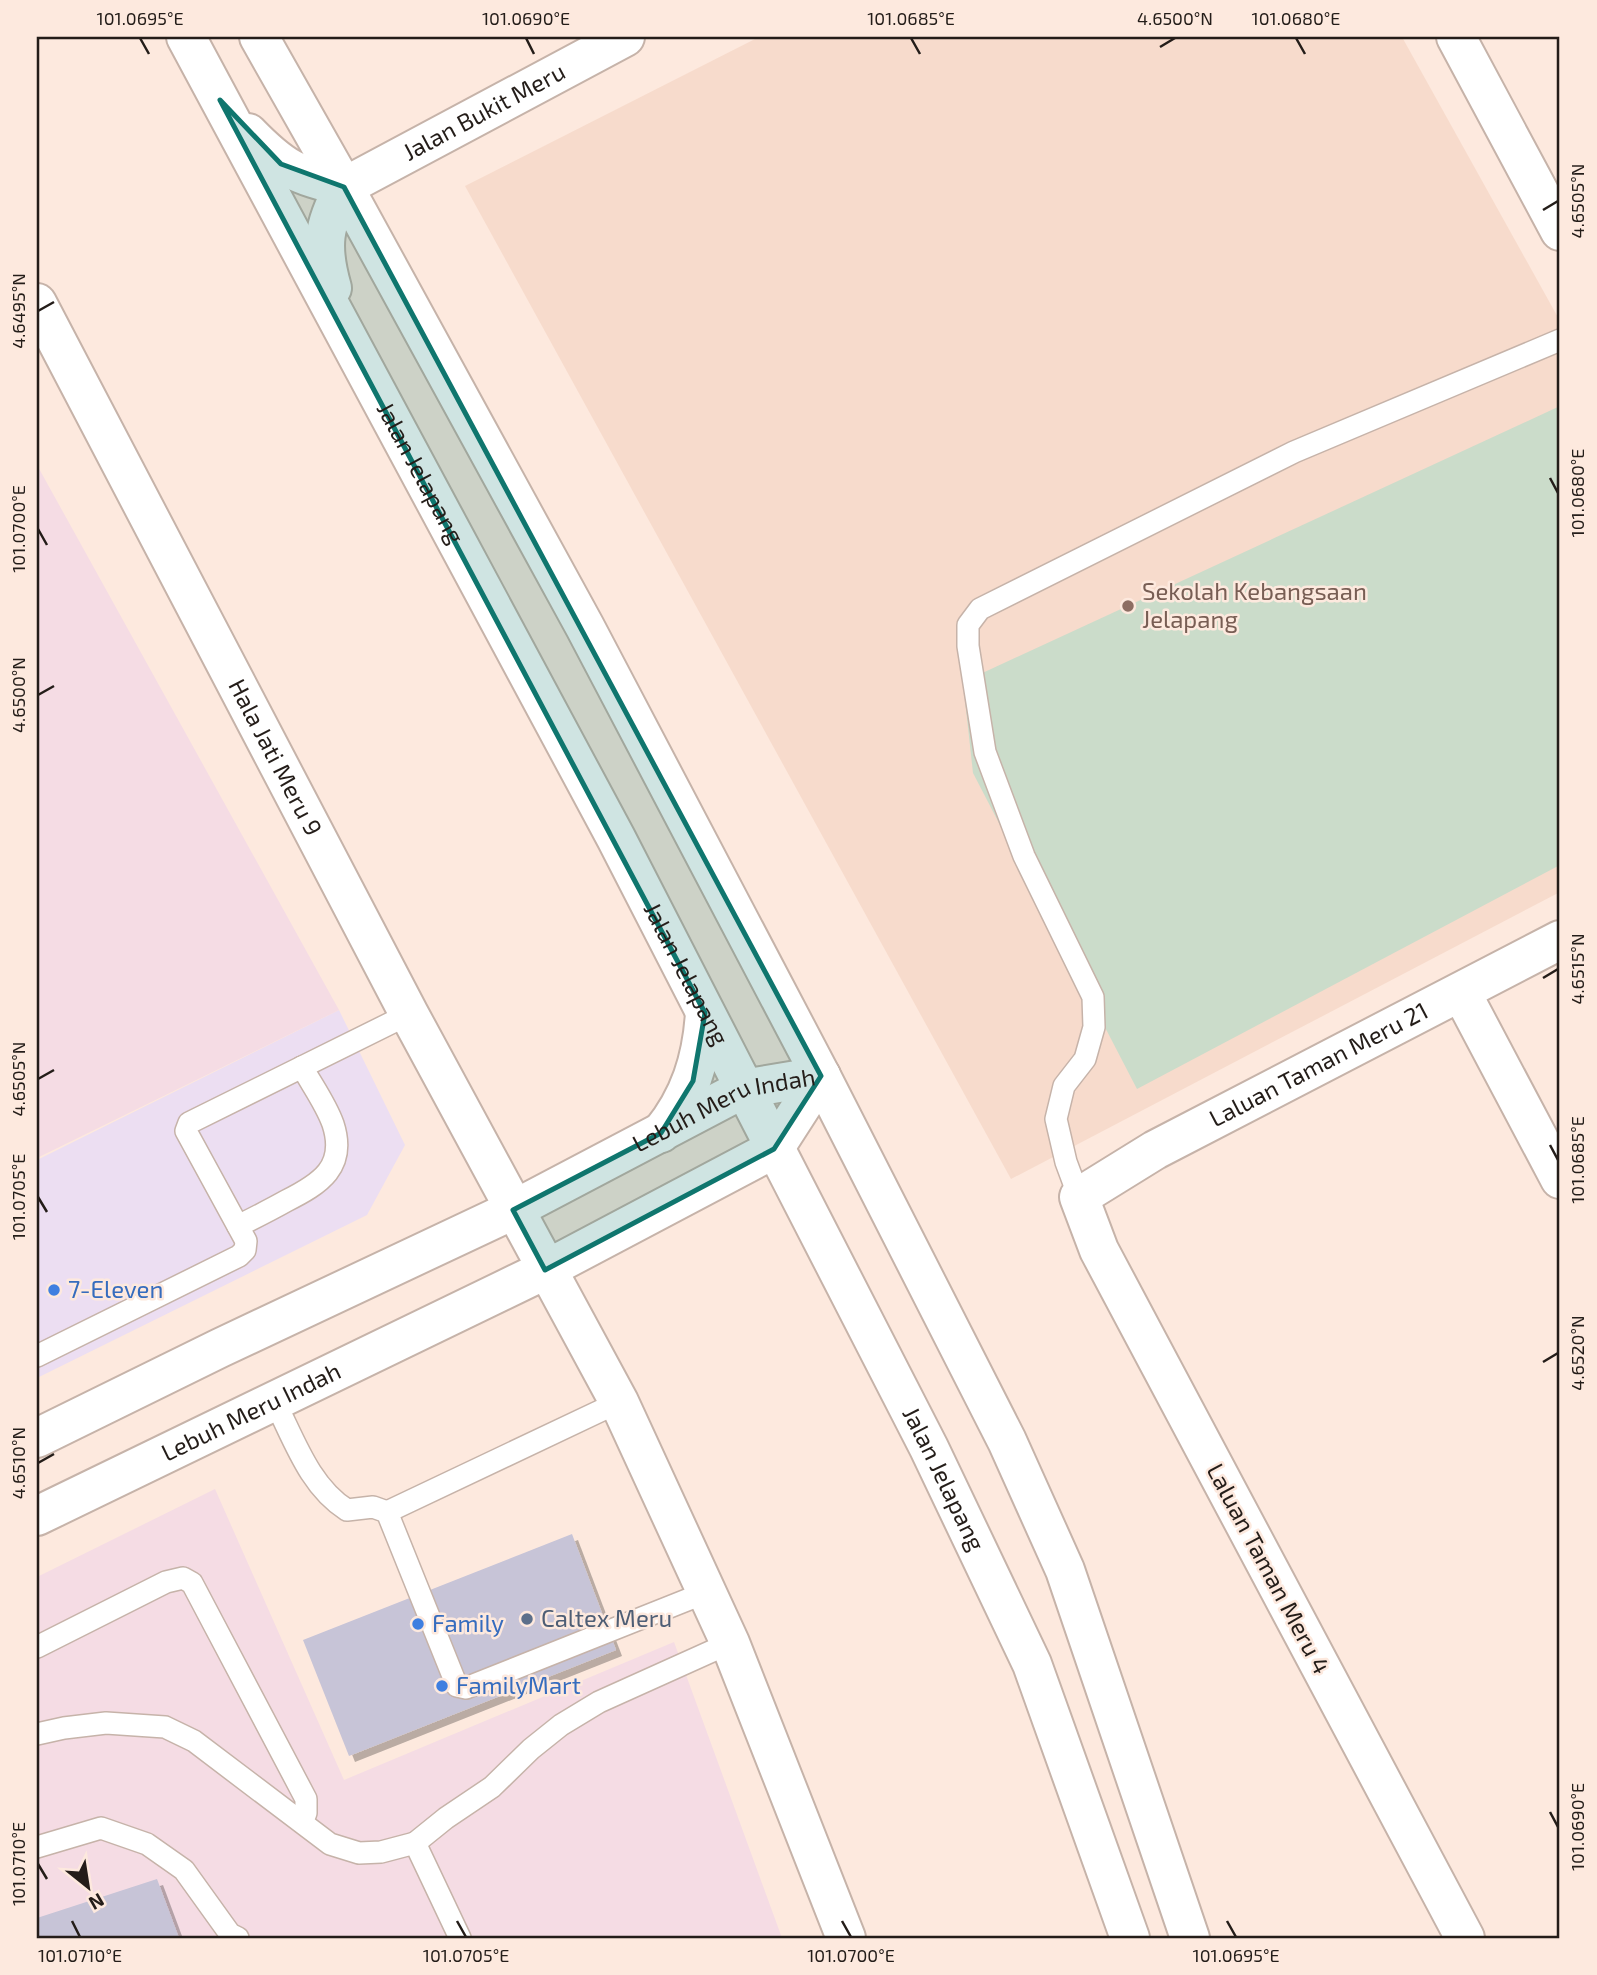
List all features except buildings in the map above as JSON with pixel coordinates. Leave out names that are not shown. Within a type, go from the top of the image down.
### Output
[{"type":"main road","name":"Jalan Jelapang","points":[[186,37],[616,838],[929,1448],[1032,1664],[1130,1938]]},
{"type":"main road","points":[[259,37],[585,626],[821,1076],[1007,1441],[1065,1570],[1190,1938]]},
{"type":"main road","name":"Jalan Bukit Meru","points":[[344,187],[625,37]]},
{"type":"main road","points":[[1457,37],[1560,231]]},
{"type":"main road","points":[[220,100],[246,131],[281,164],[310,178],[344,187]]},
{"type":"main road","points":[[344,187],[328,219],[324,249],[331,286],[357,354]]},
{"type":"main road","name":"Hala Jati Meru 9","points":[[37,303],[409,1014],[545,1270],[619,1402],[730,1643],[846,1938]]},
{"type":"main road","name":"Laluan Taman Meru 21","points":[[1079,1197],[1155,1150],[1560,940]]},
{"type":"main road","points":[[1461,992],[1560,1179]]},
{"type":"main road","points":[[661,1133],[681,1106],[693,1081],[701,1052],[705,1013]]},
{"type":"main road","name":"Lebuh Meru Indah","points":[[37,1438],[220,1348],[513,1210],[743,1089],[821,1076]]},
{"type":"main road","name":"Lebuh Meru Indah","points":[[37,1516],[545,1270],[774,1149],[821,1076]]},
{"type":"main road","name":"Laluan Taman Meru 4","points":[[1079,1197],[1099,1250],[1465,1938]]},
{"type":"lane","points":[[1079,1197],[1066,1162],[1056,1119],[1064,1086],[1085,1059],[1094,1027],[1093,997],[1024,856],[985,752],[968,646],[968,625],[980,608],[1294,452],[1560,340]]},
{"type":"lane","points":[[37,1356],[242,1255],[246,1244],[186,1131],[189,1123],[409,1014]]},
{"type":"lane","points":[[238,1226],[310,1189],[331,1169],[337,1141],[332,1122],[302,1067]]},
{"type":"lane","points":[[274,1400],[315,1481],[332,1501],[347,1510],[373,1507],[387,1512],[619,1402]]},
{"type":"lane","points":[[387,1512],[457,1686],[466,1688],[707,1592]]},
{"type":"lane","points":[[37,1647],[166,1582],[183,1578],[192,1583],[306,1800],[306,1813],[302,1822]]},
{"type":"lane","points":[[37,1734],[106,1723],[165,1727],[194,1741],[330,1844],[359,1853],[382,1852],[415,1843],[492,1787],[531,1749],[561,1725],[599,1702],[730,1643]]},
{"type":"lane","points":[[37,1847],[101,1828],[147,1844],[184,1870],[230,1934],[239,1938]]},
{"type":"lane","points":[[415,1843],[460,1938]]},
{"type":"highlighted area","points":[[220,100],[281,164],[344,187],[821,1076],[774,1149],[545,1270],[513,1210],[661,1133],[693,1081],[705,1013]]},
{"type":"shaded area","name":"Sekolah Kebangsaan Jelapang","points":[[759,37],[1402,37],[1560,321],[1560,892],[1011,1179],[465,186]]},
{"type":"shaded area","points":[[37,465],[339,1010],[37,1158]]},
{"type":"shaded area","points":[[339,1010],[405,1145],[367,1215],[37,1378],[37,1160]]},
{"type":"shaded area","points":[[215,1489],[344,1780],[674,1642],[782,1938],[37,1938],[37,1577]]},
{"type":"green space","points":[[1560,406],[1560,865],[1137,1089],[973,773],[963,682]]},
{"type":"place","name":"Sekolah Kebangsaan Jelapang","points":[[1128,606]]},
{"type":"place","name":"7-Eleven","points":[[54,1290]]},
{"type":"place","name":"Caltex Meru","points":[[527,1619]]},
{"type":"place","name":"Family","points":[[418,1624]]},
{"type":"place","name":"FamilyMart","points":[[442,1686]]}]
